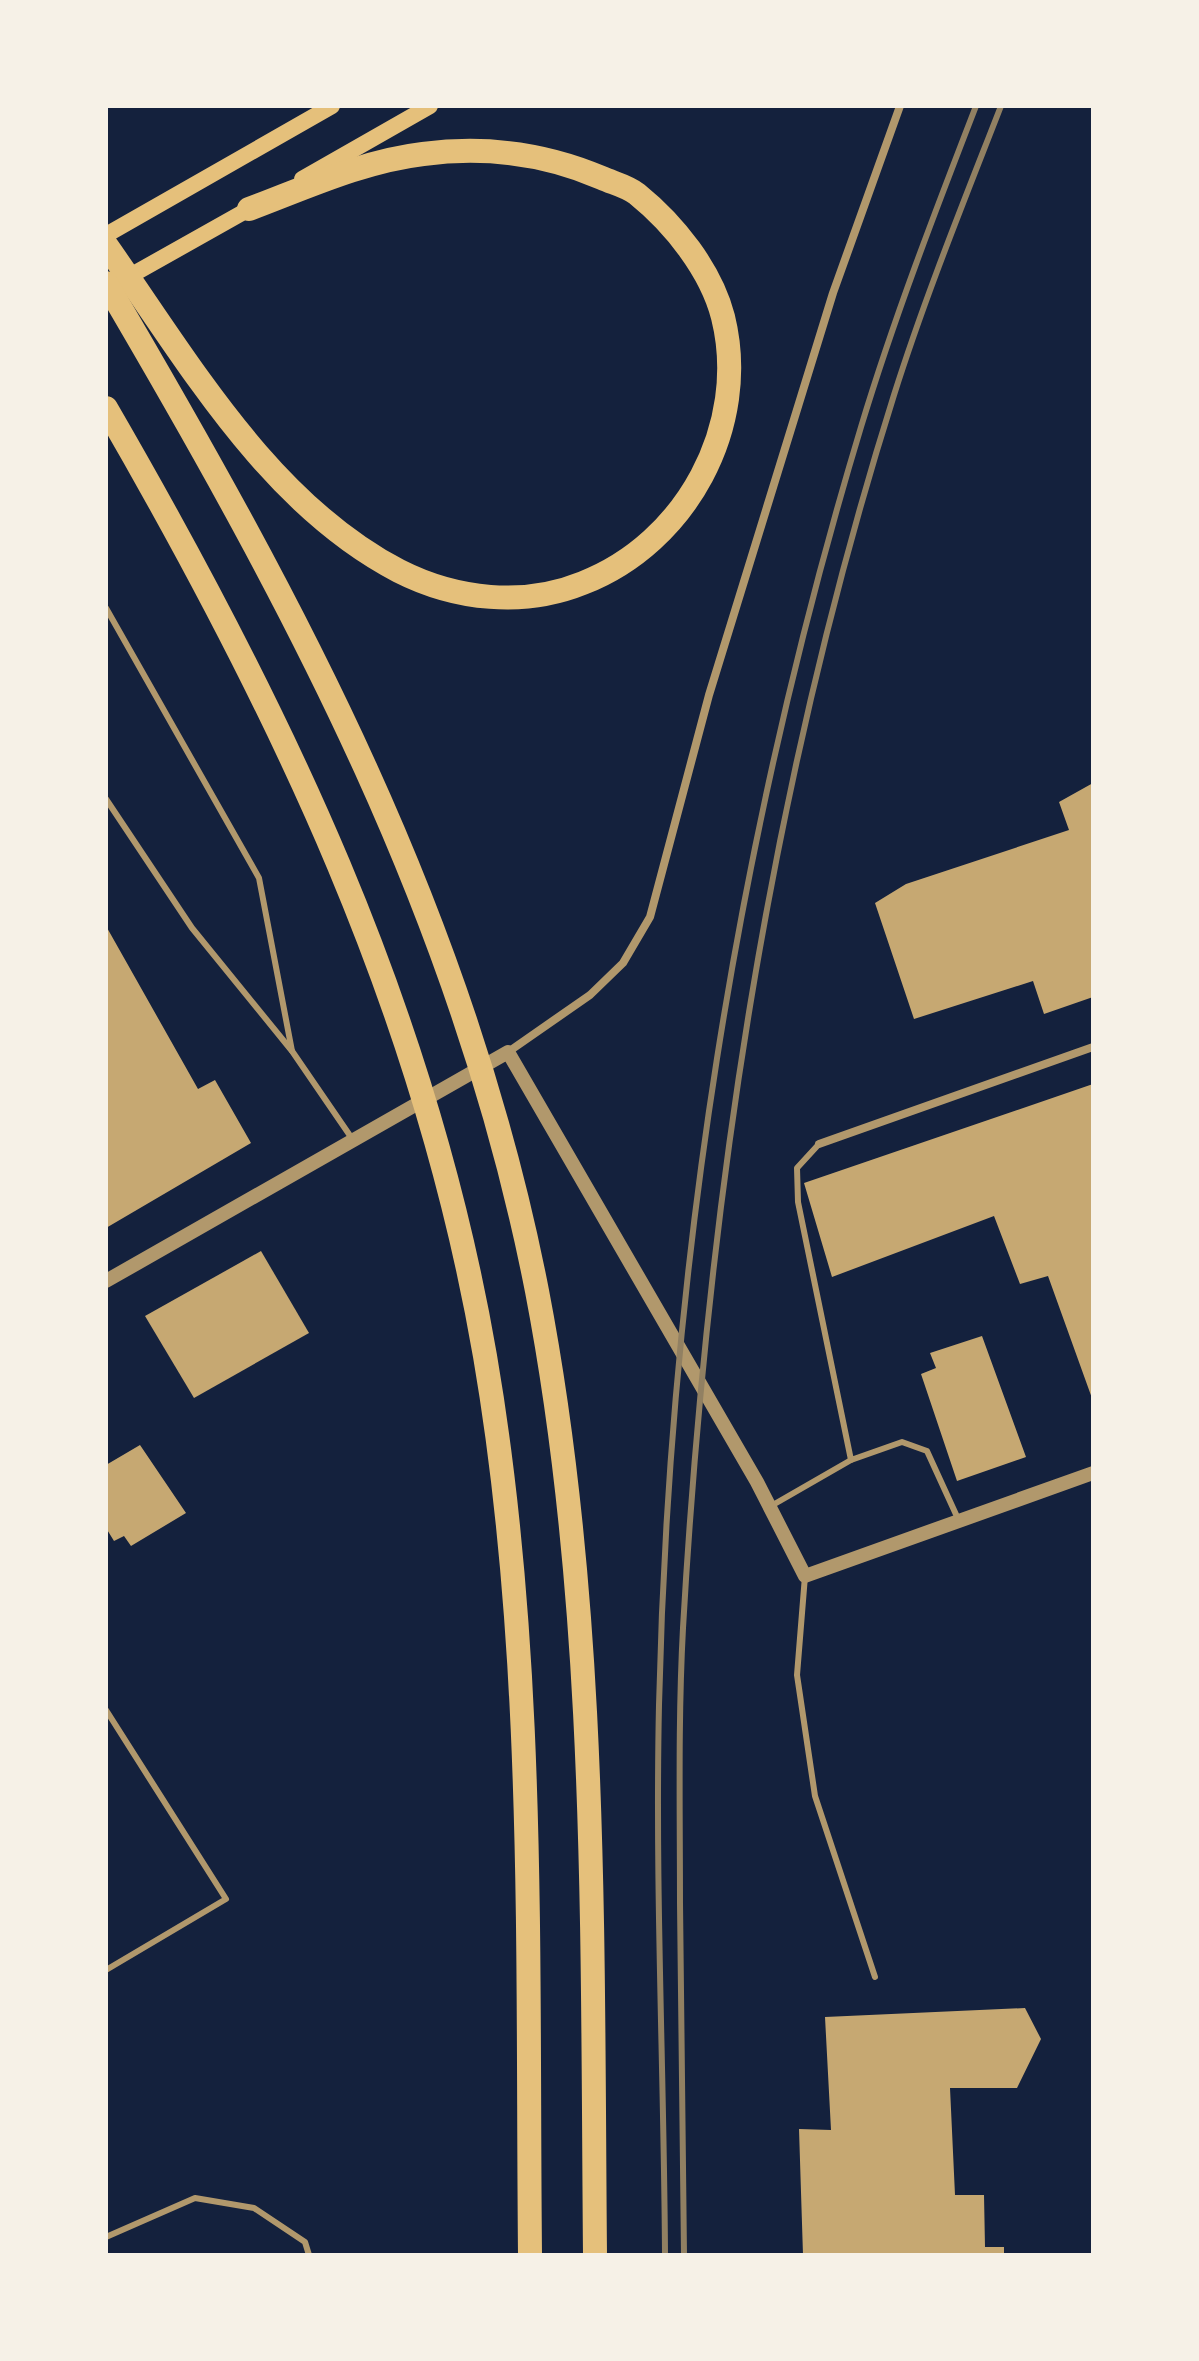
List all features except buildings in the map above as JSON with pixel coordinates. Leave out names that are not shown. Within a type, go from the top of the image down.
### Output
[{"type":"highway","points":[[106,245],[207,388],[266,462],[329,523],[400,571],[450,590],[495,599],[556,594],[609,573],[652,543],[692,497],[715,447],[726,404],[729,355],[722,314],[700,264],[671,228],[634,191],[561,163],[529,155],[453,151],[419,154],[347,173],[249,209]]},
{"type":"highway","points":[[106,283],[262,556],[379,792],[451,976],[508,1165],[549,1357],[577,1591],[590,1841],[595,2255]]},
{"type":"highway","points":[[106,408],[252,672],[334,849],[404,1032],[457,1223],[495,1418],[516,1613],[528,1875],[530,2255]]},
{"type":"main road","points":[[106,235],[332,106]]},
{"type":"main road","points":[[106,290],[430,106]]},
{"type":"street","points":[[106,1281],[508,1052],[590,995],[623,963],[650,917],[709,695],[833,293],[900,106]]},
{"type":"street","points":[[819,1144],[1093,1047]]},
{"type":"street","points":[[508,1052],[770,1506],[805,1576],[1093,1473]]},
{"type":"lane","points":[[106,608],[259,878],[292,1051]]},
{"type":"lane","points":[[106,799],[192,928],[292,1051],[353,1140]]},
{"type":"lane","points":[[819,1144],[797,1168],[798,1202],[851,1460]]},
{"type":"lane","points":[[770,1506],[851,1460],[902,1442],[927,1451],[959,1521]]},
{"type":"lane","points":[[805,1576],[797,1675],[815,1796],[875,1977]]},
{"type":"lane","points":[[106,1710],[226,1899],[106,1970]]},
{"type":"lane","points":[[106,2237],[195,2198],[254,2208],[305,2242],[309,2255]]},
{"type":"railway","points":[[665,2255],[658,1774],[665,1543],[677,1381],[694,1220],[717,1059],[745,899],[778,741],[817,583],[887,346],[976,106]]},
{"type":"railway","points":[[684,2255],[681,1662],[708,1316],[727,1160],[750,1005],[778,851],[811,697],[850,545],[906,358],[1001,106]]}]
